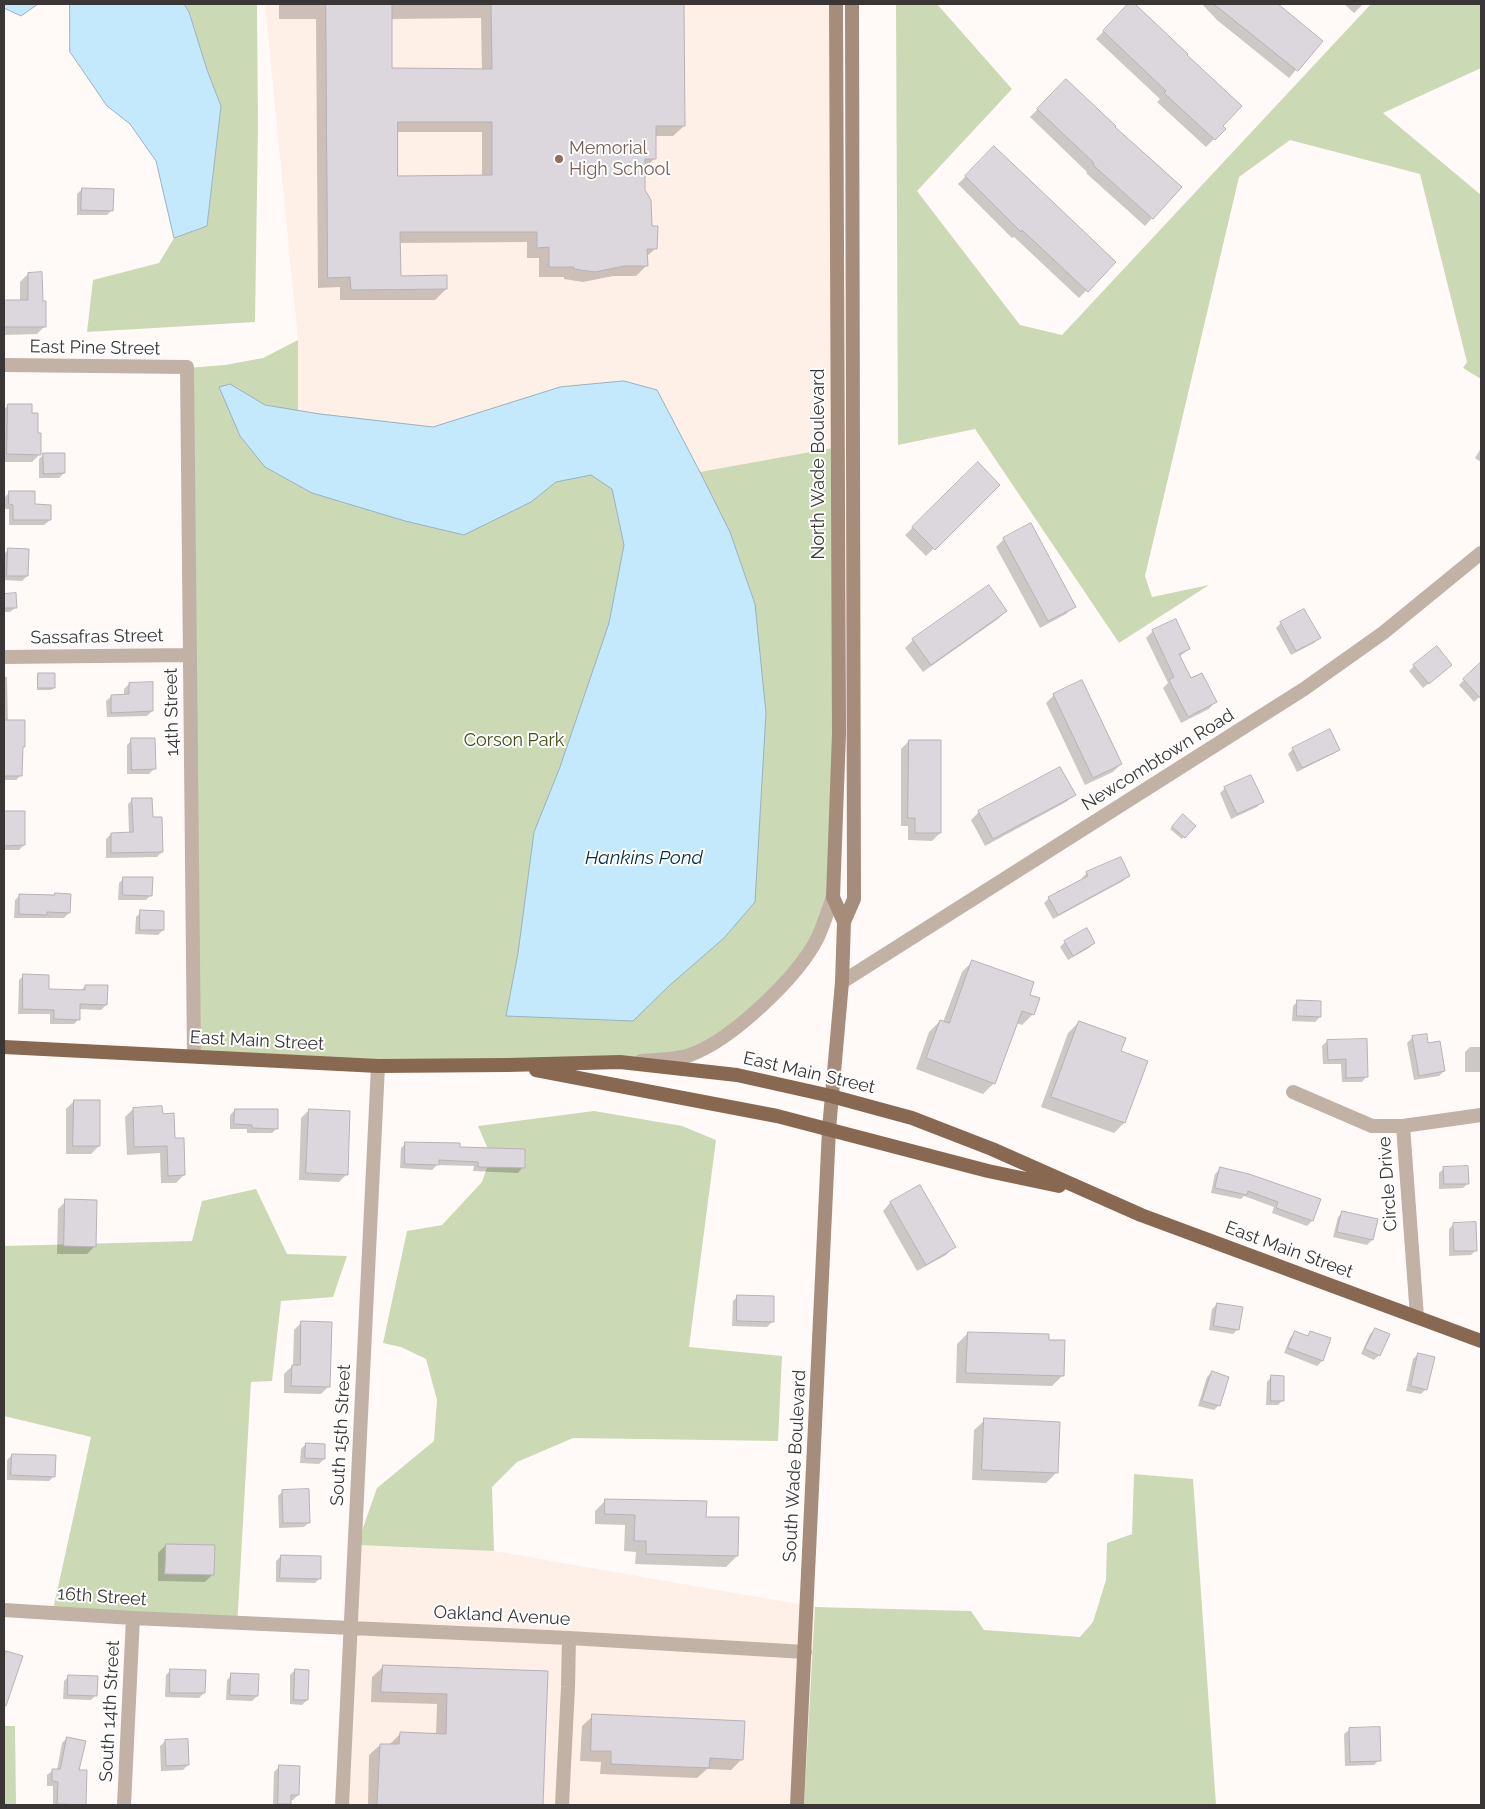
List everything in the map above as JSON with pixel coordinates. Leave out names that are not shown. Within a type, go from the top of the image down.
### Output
[{"type":"highway","name":"East Main Street","points":[[4,1047],[378,1066],[508,1066],[620,1062],[736,1075],[831,1096],[912,1118],[992,1149],[1141,1215],[1199,1238],[1481,1341]]},
{"type":"highway","name":"East Main Street","points":[[508,1066],[694,1099],[829,1129],[988,1171],[1086,1191]]},
{"type":"main road","name":"North Wade Boulevard","points":[[836,4],[839,734],[833,897],[844,922]]},
{"type":"main road","name":"North Wade Boulevard","points":[[829,1129],[842,982],[844,922],[854,899],[852,4]]},
{"type":"main road","name":"South Wade Boulevard","points":[[797,1805],[829,1129]]},
{"type":"street","name":"East Pine Street","points":[[4,365],[187,368]]},
{"type":"street","name":"14th Street","points":[[187,368],[194,1056]]},
{"type":"street","name":"Newcombtown Road","points":[[842,982],[1311,685],[1383,633],[1481,554]]},
{"type":"street","name":"Sassafras Street","points":[[4,656],[190,655]]},
{"type":"street","points":[[620,1062],[689,1055],[712,1046],[744,1022],[791,976],[805,958],[818,936],[833,897]]},
{"type":"street","name":"South 15th Street","points":[[342,1805],[378,1066]]},
{"type":"street","points":[[1293,1092],[1372,1126],[1403,1126]]},
{"type":"street","name":"Circle Drive","points":[[1417,1317],[1403,1126],[1481,1115]]},
{"type":"street","name":"16th Street","points":[[4,1610],[197,1621]]},
{"type":"street","name":"South 14th Street","points":[[124,1805],[133,1618]]},
{"type":"street","name":"Oakland Avenue","points":[[197,1621],[569,1638],[805,1652]]},
{"type":"street","points":[[562,1805],[569,1638]]},
{"type":"shaded area","name":"Memorial High School","points":[[265,4],[836,4],[838,447],[700,472],[657,391],[560,387],[433,427],[298,411],[298,340]]},
{"type":"shaded area","points":[[357,1545],[494,1551],[815,1607],[804,1805],[344,1805]]},
{"type":"green space","points":[[184,4],[257,4],[258,126],[255,322],[87,332],[93,280],[159,263],[174,238],[207,226],[221,106],[207,70],[189,12]]},
{"type":"green space","points":[[896,4],[937,4],[1012,89],[917,191],[1020,325],[1062,335],[1371,4],[1481,4],[1481,68],[1383,113],[1481,195],[1481,379],[1463,368],[1467,362],[1420,174],[1290,140],[1239,177],[1145,576],[1152,597],[1209,585],[1119,643],[975,429],[898,445]]},
{"type":"green space","name":"Corson Park","points":[[298,340],[298,411],[433,427],[560,387],[624,381],[657,390],[700,472],[838,447],[833,897],[818,936],[744,1023],[689,1055],[570,1063],[194,1056],[187,368],[225,365],[263,358]]},
{"type":"green space","points":[[594,1111],[682,1126],[716,1140],[689,1347],[782,1356],[778,1441],[573,1438],[517,1462],[492,1487],[494,1551],[357,1545],[377,1488],[434,1441],[437,1400],[426,1359],[401,1347],[383,1343],[407,1231],[442,1225],[482,1182],[491,1156],[478,1126]]},
{"type":"green space","points":[[256,1189],[287,1254],[347,1256],[333,1297],[281,1301],[272,1381],[251,1382],[237,1627],[51,1619],[91,1437],[4,1416],[4,1246],[192,1241],[202,1201]]},
{"type":"green space","points":[[1134,1474],[1193,1479],[1216,1805],[804,1805],[815,1607],[971,1611],[984,1630],[1080,1637],[1093,1622],[1106,1580],[1107,1543],[1132,1534]]},
{"type":"green space","points":[[4,1726],[15,1726],[16,1805],[4,1805]]},
{"type":"water","points":[[4,4],[38,4],[21,16],[4,8]]},
{"type":"water","points":[[70,4],[184,4],[189,12],[207,70],[221,106],[207,226],[174,238],[156,161],[130,124],[107,106],[70,52]]},
{"type":"water","name":"Hankins Pond","points":[[624,381],[657,390],[730,532],[755,604],[766,713],[755,902],[724,938],[670,985],[633,1021],[506,1016],[518,953],[534,832],[560,767],[609,623],[624,545],[612,489],[591,475],[556,482],[531,502],[464,535],[405,521],[312,493],[265,467],[240,436],[219,387],[230,384],[265,405],[320,414],[433,427],[560,387]]},
{"type":"building","points":[[326,4],[392,4],[392,68],[492,69],[491,4],[684,4],[685,126],[656,126],[656,159],[645,159],[645,190],[651,200],[652,226],[658,226],[657,249],[647,249],[648,266],[624,266],[595,272],[574,269],[574,267],[549,267],[549,247],[537,248],[537,232],[400,232],[401,276],[447,275],[447,289],[351,290],[350,277],[328,278]],"holes":[[[398,122],[492,122],[492,175],[398,176]]]},
{"type":"building","points":[[1128,4],[1135,4],[1242,106],[1223,126],[1226,129],[1215,140],[1164,93],[1166,91],[1103,31]]},
{"type":"building","points":[[1214,4],[1278,4],[1323,41],[1298,71]]},
{"type":"building","points":[[1066,79],[1115,127],[1182,187],[1153,219],[1093,165],[1094,163],[1037,109]]},
{"type":"building","points":[[994,146],[1116,262],[1088,292],[1022,230],[1021,232],[965,176]]},
{"type":"building","points":[[82,188],[114,189],[113,211],[81,210]]},
{"type":"building","points":[[42,272],[43,301],[46,301],[46,327],[4,327],[4,300],[28,300],[28,273]]},
{"type":"building","points":[[8,404],[32,404],[32,413],[38,413],[38,433],[41,433],[41,455],[7,454]]},
{"type":"building","points":[[43,453],[65,453],[65,473],[44,474]]},
{"type":"building","points":[[978,462],[1000,485],[935,550],[912,527]]},
{"type":"building","points":[[9,491],[35,491],[35,504],[51,505],[51,520],[13,520],[13,505],[9,504]]},
{"type":"building","points":[[1031,523],[1076,607],[1048,621],[1003,538]]},
{"type":"building","points":[[8,548],[29,549],[28,576],[7,576]]},
{"type":"building","points":[[989,585],[1007,611],[931,665],[912,639]]},
{"type":"building","points":[[16,593],[17,608],[4,608],[4,594]]},
{"type":"building","points":[[1304,609],[1321,638],[1296,651],[1280,622]]},
{"type":"building","points":[[1176,619],[1190,649],[1179,654],[1191,678],[1202,673],[1217,702],[1188,717],[1169,680],[1174,677],[1152,630]]},
{"type":"building","points":[[1437,646],[1452,665],[1429,684],[1413,665]]},
{"type":"building","points":[[1481,662],[1481,699],[1463,679]]},
{"type":"building","points":[[38,673],[55,673],[55,688],[38,688]]},
{"type":"building","points":[[1082,680],[1122,764],[1093,778],[1053,694]]},
{"type":"building","points":[[153,682],[153,711],[111,713],[111,695],[129,694],[129,683]]},
{"type":"building","points":[[4,720],[25,720],[22,776],[4,776]]},
{"type":"building","points":[[1330,729],[1340,750],[1302,768],[1292,748]]},
{"type":"building","points":[[131,738],[155,738],[156,769],[132,770]]},
{"type":"building","points":[[909,740],[941,740],[941,833],[915,833],[915,818],[908,818]]},
{"type":"building","points":[[1060,767],[1076,795],[993,839],[978,811]]},
{"type":"building","points":[[1251,775],[1264,802],[1237,814],[1224,787]]},
{"type":"building","points":[[132,798],[152,798],[153,817],[162,817],[163,852],[111,853],[111,833],[133,832]]},
{"type":"building","points":[[4,811],[25,811],[25,845],[4,846]]},
{"type":"building","points":[[1183,814],[1196,826],[1185,838],[1172,827]]},
{"type":"building","points":[[1121,857],[1130,876],[1058,915],[1048,897],[1088,876],[1086,872]]},
{"type":"building","points":[[123,877],[153,877],[152,896],[123,895]]},
{"type":"building","points":[[55,893],[71,894],[70,913],[47,912],[47,915],[19,914],[19,894],[54,895]]},
{"type":"building","points":[[140,910],[164,911],[164,930],[140,930]]},
{"type":"building","points":[[1087,928],[1095,943],[1073,956],[1064,941]]},
{"type":"building","points":[[972,960],[1034,982],[1030,995],[1040,998],[1034,1015],[1022,1011],[995,1084],[926,1058],[940,1020],[949,1023]]},
{"type":"building","points":[[23,974],[49,975],[49,989],[85,990],[85,985],[108,985],[107,1005],[80,1004],[80,1020],[54,1019],[54,1010],[23,1009]]},
{"type":"building","points":[[1297,1000],[1321,1001],[1321,1017],[1297,1016]]},
{"type":"building","points":[[1079,1021],[1126,1038],[1121,1051],[1148,1061],[1125,1123],[1051,1097]]},
{"type":"building","points":[[1427,1034],[1428,1043],[1440,1041],[1445,1071],[1419,1076],[1412,1036]]},
{"type":"building","points":[[1367,1039],[1368,1077],[1346,1078],[1346,1059],[1328,1060],[1327,1040]]},
{"type":"building","points":[[74,1100],[100,1100],[100,1146],[73,1146]]},
{"type":"building","points":[[162,1106],[163,1114],[174,1113],[175,1138],[184,1138],[185,1175],[168,1176],[167,1146],[134,1147],[133,1108]]},
{"type":"building","points":[[235,1109],[278,1109],[278,1129],[252,1128],[252,1125],[234,1124]]},
{"type":"building","points":[[309,1109],[350,1111],[348,1175],[306,1173]]},
{"type":"building","points":[[405,1142],[460,1143],[460,1147],[525,1149],[525,1168],[478,1167],[478,1162],[439,1160],[439,1165],[405,1164]]},
{"type":"building","points":[[1468,1166],[1469,1184],[1444,1184],[1443,1167]]},
{"type":"building","points":[[1220,1167],[1249,1174],[1321,1199],[1313,1221],[1276,1208],[1278,1202],[1248,1191],[1247,1195],[1215,1188]]},
{"type":"building","points":[[920,1185],[956,1247],[926,1265],[890,1202]]},
{"type":"building","points":[[65,1199],[97,1200],[96,1247],[64,1246]]},
{"type":"building","points":[[1342,1211],[1378,1219],[1373,1240],[1337,1232]]},
{"type":"building","points":[[1476,1222],[1477,1251],[1454,1251],[1453,1223]]},
{"type":"building","points":[[737,1295],[774,1296],[774,1322],[737,1321]]},
{"type":"building","points":[[1217,1303],[1243,1307],[1239,1330],[1214,1326]]},
{"type":"building","points":[[301,1321],[332,1322],[330,1387],[291,1386],[292,1365],[300,1365]]},
{"type":"building","points":[[1375,1328],[1390,1334],[1380,1356],[1365,1349]]},
{"type":"building","points":[[1295,1331],[1308,1336],[1310,1331],[1331,1338],[1323,1361],[1288,1348]]},
{"type":"building","points":[[968,1332],[1049,1334],[1049,1340],[1065,1340],[1064,1376],[966,1373]]},
{"type":"building","points":[[1418,1353],[1435,1357],[1427,1390],[1411,1386]]},
{"type":"building","points":[[1212,1371],[1229,1377],[1220,1406],[1202,1401]]},
{"type":"building","points":[[1271,1375],[1284,1376],[1284,1401],[1271,1401]]},
{"type":"building","points":[[984,1418],[1060,1422],[1058,1473],[982,1470]]},
{"type":"building","points":[[306,1443],[325,1444],[325,1459],[305,1458]]},
{"type":"building","points":[[12,1454],[56,1455],[55,1477],[11,1475]]},
{"type":"building","points":[[309,1489],[310,1523],[283,1523],[282,1490]]},
{"type":"building","points":[[605,1499],[707,1501],[706,1517],[739,1517],[738,1556],[646,1554],[646,1541],[634,1541],[635,1515],[605,1514]]},
{"type":"building","points":[[166,1544],[215,1545],[214,1575],[165,1574]]},
{"type":"building","points":[[281,1555],[321,1556],[321,1579],[280,1578]]},
{"type":"building","points":[[6,1651],[23,1656],[6,1706],[4,1705],[4,1658]]},
{"type":"building","points":[[383,1665],[548,1671],[543,1805],[377,1805],[380,1744],[399,1744],[400,1732],[446,1734],[447,1694],[381,1692]]},
{"type":"building","points":[[170,1669],[206,1670],[205,1693],[170,1693]]},
{"type":"building","points":[[295,1669],[309,1670],[308,1700],[294,1700]]},
{"type":"building","points":[[231,1673],[259,1674],[258,1696],[230,1695]]},
{"type":"building","points":[[68,1675],[98,1676],[97,1696],[68,1695]]},
{"type":"building","points":[[592,1714],[745,1721],[743,1760],[710,1758],[709,1768],[611,1764],[611,1751],[591,1751]]},
{"type":"building","points":[[1380,1727],[1381,1761],[1350,1762],[1349,1728]]},
{"type":"building","points":[[67,1737],[86,1741],[79,1770],[87,1770],[86,1805],[57,1804],[58,1782],[52,1781],[52,1769],[60,1769]]},
{"type":"building","points":[[188,1739],[189,1765],[166,1766],[165,1740]]},
{"type":"building","points":[[279,1765],[300,1766],[299,1795],[291,1795],[291,1804],[278,1804]]},
{"type":"place","name":"Memorial High School","points":[[559,159]]}]
